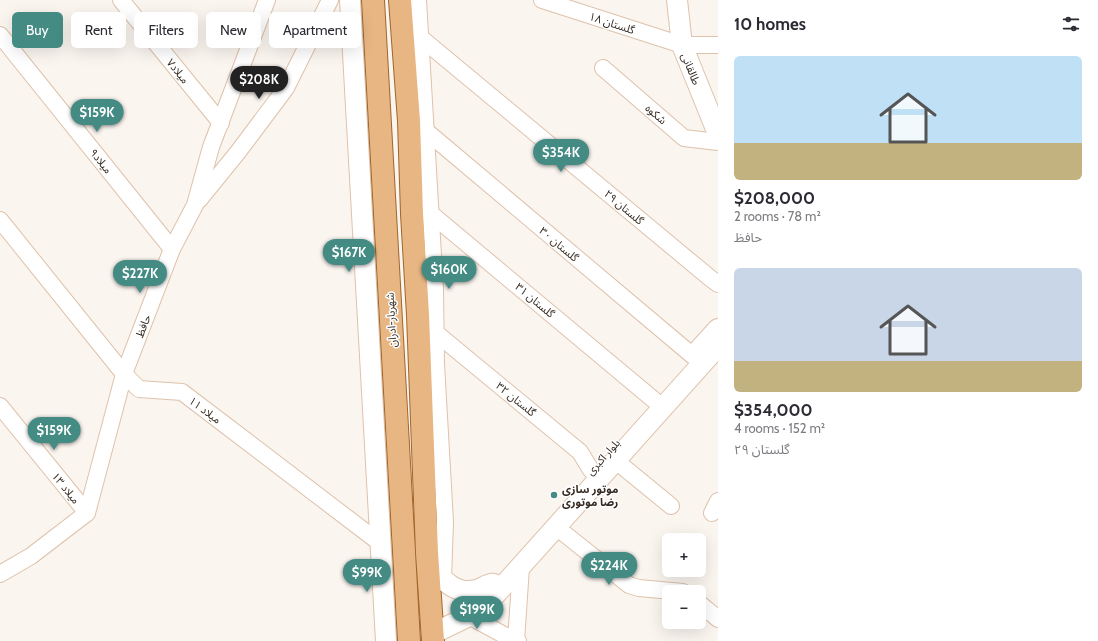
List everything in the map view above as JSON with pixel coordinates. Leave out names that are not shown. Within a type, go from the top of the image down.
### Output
[{"type":"main road","name":"شهریار-ادران","points":[[372,0],[408,641]]},
{"type":"main road","points":[[400,0],[409,121],[421,213],[418,315],[427,553],[440,636]]},
{"type":"street","name":"میلاد۷","points":[[121,0],[221,123]]},
{"type":"street","name":"حافظ","points":[[86,513],[124,374],[172,249],[195,205],[212,147],[267,0]]},
{"type":"street","points":[[195,205],[238,152],[286,88],[330,0]]},
{"type":"street","points":[[350,0],[386,641]]},
{"type":"street","points":[[418,0],[426,131],[421,213],[435,289],[436,364],[445,522],[443,580]]},
{"type":"street","name":"گلستان ۱۸","points":[[542,0],[682,45],[718,45]]},
{"type":"street","name":"طالقانی","points":[[677,0],[682,45],[718,134]]},
{"type":"street","name":"میلاد۹","points":[[0,35],[172,249]]},
{"type":"street","name":"گلستان ۲۹","points":[[421,38],[718,284]]},
{"type":"street","name":"شکوه","points":[[603,68],[684,138],[718,142]]},
{"type":"street","name":"گلستان ۳۰","points":[[426,131],[693,356]]},
{"type":"street","name":"گلستان ۳۱","points":[[421,213],[654,400]]},
{"type":"street","name":"میلاد ۱۱","points":[[0,220],[124,374],[139,389],[182,392],[380,543]]},
{"type":"street","name":"بلوار اکبری","points":[[498,583],[591,470],[718,329]]},
{"type":"street","name":"گلستان ۳۲","points":[[436,333],[580,452],[591,470]]},
{"type":"street","name":"بلوار اکبری","points":[[498,583],[521,567],[716,352]]},
{"type":"street","name":"میلاد ۱۳","points":[[0,406],[86,513]]},
{"type":"street","points":[[616,461],[671,506]]},
{"type":"street","points":[[0,574],[31,556],[86,513]]},
{"type":"street","points":[[556,527],[629,585],[639,588],[662,590]]},
{"type":"street","points":[[427,553],[443,580],[454,588],[465,591],[476,591],[498,583]]},
{"type":"street","points":[[469,616],[517,641],[521,567]]},
{"type":"street","points":[[440,636],[487,604],[498,583]]},
{"type":"street","points":[[706,609],[718,619]]},
{"type":"place","name":"موتور سازی رضا موتوری","points":[[554,495]]}]
